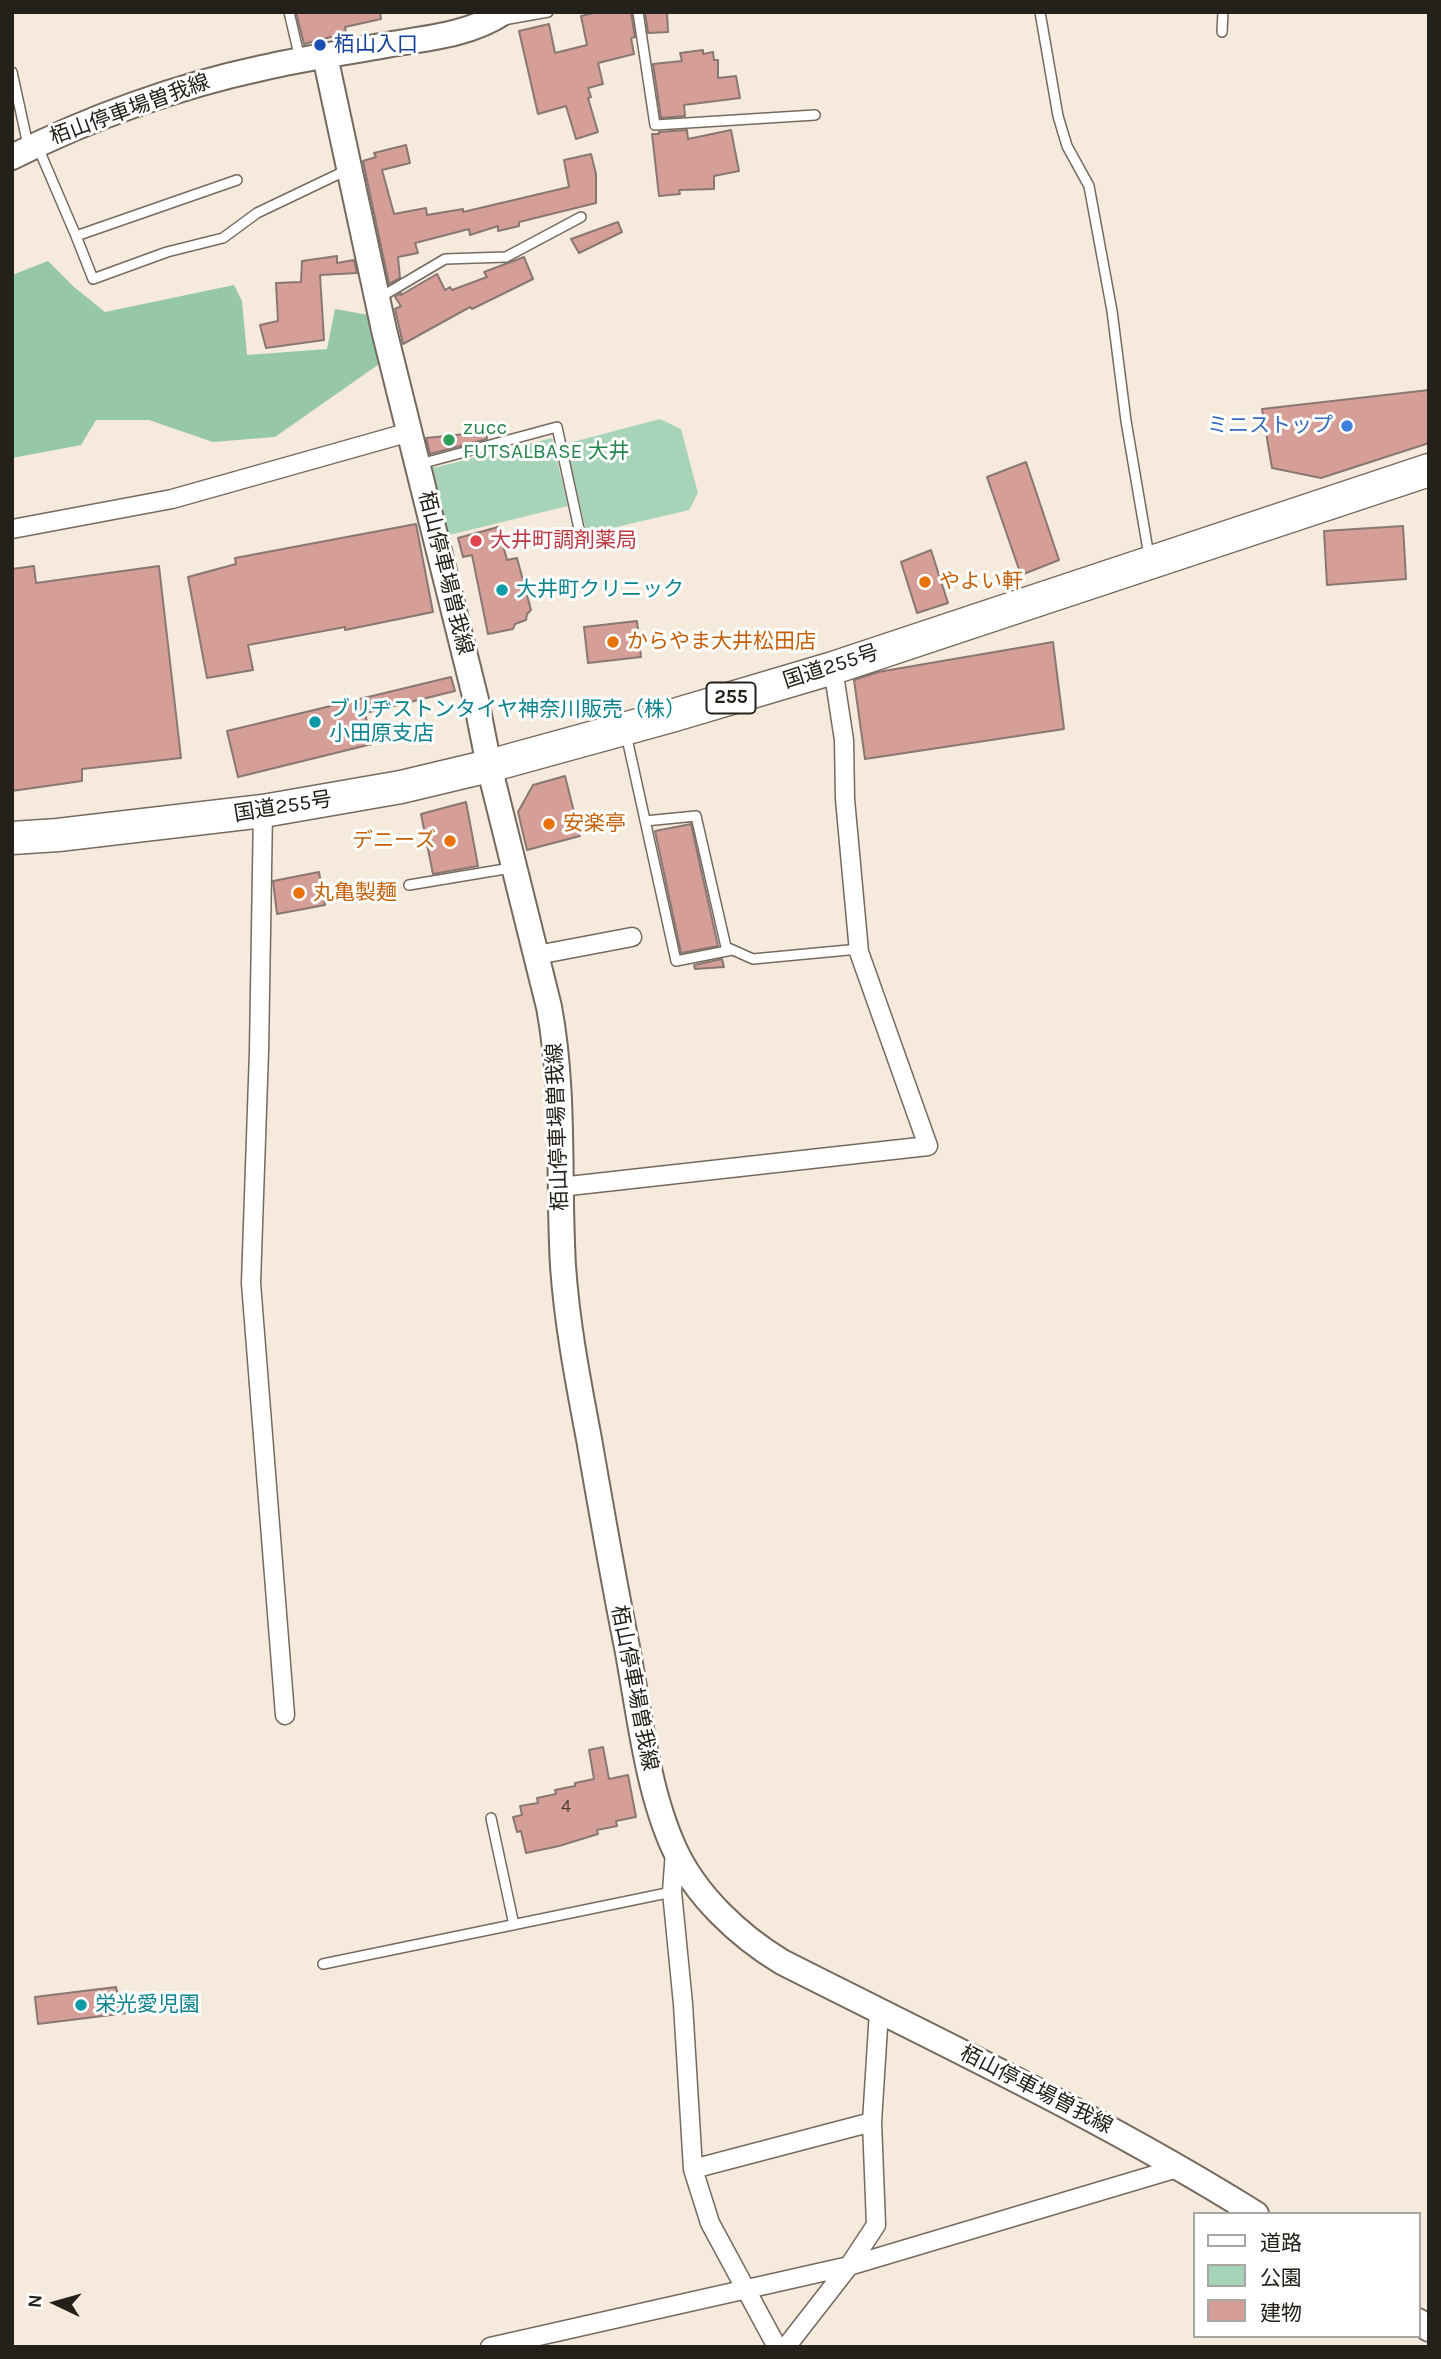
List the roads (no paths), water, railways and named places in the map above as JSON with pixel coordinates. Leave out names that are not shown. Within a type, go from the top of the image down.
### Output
[{"type":"highway","name":"国道255号","points":[[12,838],[262,811],[401,787],[489,766],[833,667],[1429,470]]},
{"type":"main road","points":[[325,56],[445,35],[496,18]]},
{"type":"main road","name":"栢山停車場曽我線","points":[[26,150],[98,119],[207,81],[325,56],[377,299],[476,700],[489,766],[537,955],[555,1040],[568,1323],[655,1794],[675,1851],[712,1904],[761,1950],[1060,2102],[1181,2167],[1253,2212]]},
{"type":"street","points":[[12,529],[172,499],[410,432]]},
{"type":"street","points":[[560,1187],[928,1146],[859,949],[845,799],[844,740],[833,667]]},
{"type":"street","points":[[262,811],[259,1051],[251,1283],[285,1715]]},
{"type":"street","points":[[537,955],[632,937]]},
{"type":"street","points":[[675,1851],[672,1892],[683,2004],[692,2169],[710,2223],[777,2347]]},
{"type":"street","points":[[786,2347],[849,2266],[876,2225],[872,2122],[879,2011]]},
{"type":"street","points":[[692,2169],[872,2122]]},
{"type":"street","points":[[491,2347],[849,2266],[1181,2167]]},
{"type":"lane","points":[[289,12],[300,60]]},
{"type":"lane","points":[[496,18],[548,12]]},
{"type":"lane","points":[[638,12],[655,125],[815,115]]},
{"type":"lane","points":[[1040,12],[1058,116],[1067,146],[1089,186],[1112,311],[1126,421],[1150,562]]},
{"type":"lane","points":[[1222,32],[1223,12]]},
{"type":"lane","points":[[12,72],[26,150],[76,236],[93,279],[167,251],[223,237],[257,213],[348,169]]},
{"type":"lane","points":[[76,236],[237,180]]},
{"type":"lane","points":[[377,299],[445,259],[506,257],[581,217]]},
{"type":"lane","points":[[418,464],[557,427],[579,529]]},
{"type":"lane","points":[[625,729],[676,961],[729,949],[753,959],[859,949]]},
{"type":"lane","points":[[645,821],[696,816],[729,949]]},
{"type":"lane","points":[[409,885],[515,867]]},
{"type":"lane","points":[[491,1818],[514,1925]]},
{"type":"lane","points":[[323,1964],[672,1892]]},
{"type":"place","name":"栢山入口","points":[[320,45]]},
{"type":"place","name":"ミニストップ","points":[[1347,426]]},
{"type":"place","name":"zucc FUTSALBASE 大井","points":[[449,440]]},
{"type":"place","name":"大井町調剤薬局","points":[[476,541]]},
{"type":"place","name":"やよい軒","points":[[925,582]]},
{"type":"place","name":"大井町クリニック","points":[[502,590]]},
{"type":"place","name":"からやま大井松田店","points":[[613,642]]},
{"type":"place","name":"ブリヂストンタイヤ神奈川販売（株） 小田原支店","points":[[315,722]]},
{"type":"place","name":"安楽亭","points":[[549,824]]},
{"type":"place","name":"デニーズ","points":[[450,841]]},
{"type":"place","name":"丸亀製麺","points":[[299,893]]},
{"type":"place","name":"栄光愛児園","points":[[81,2005]]}]
